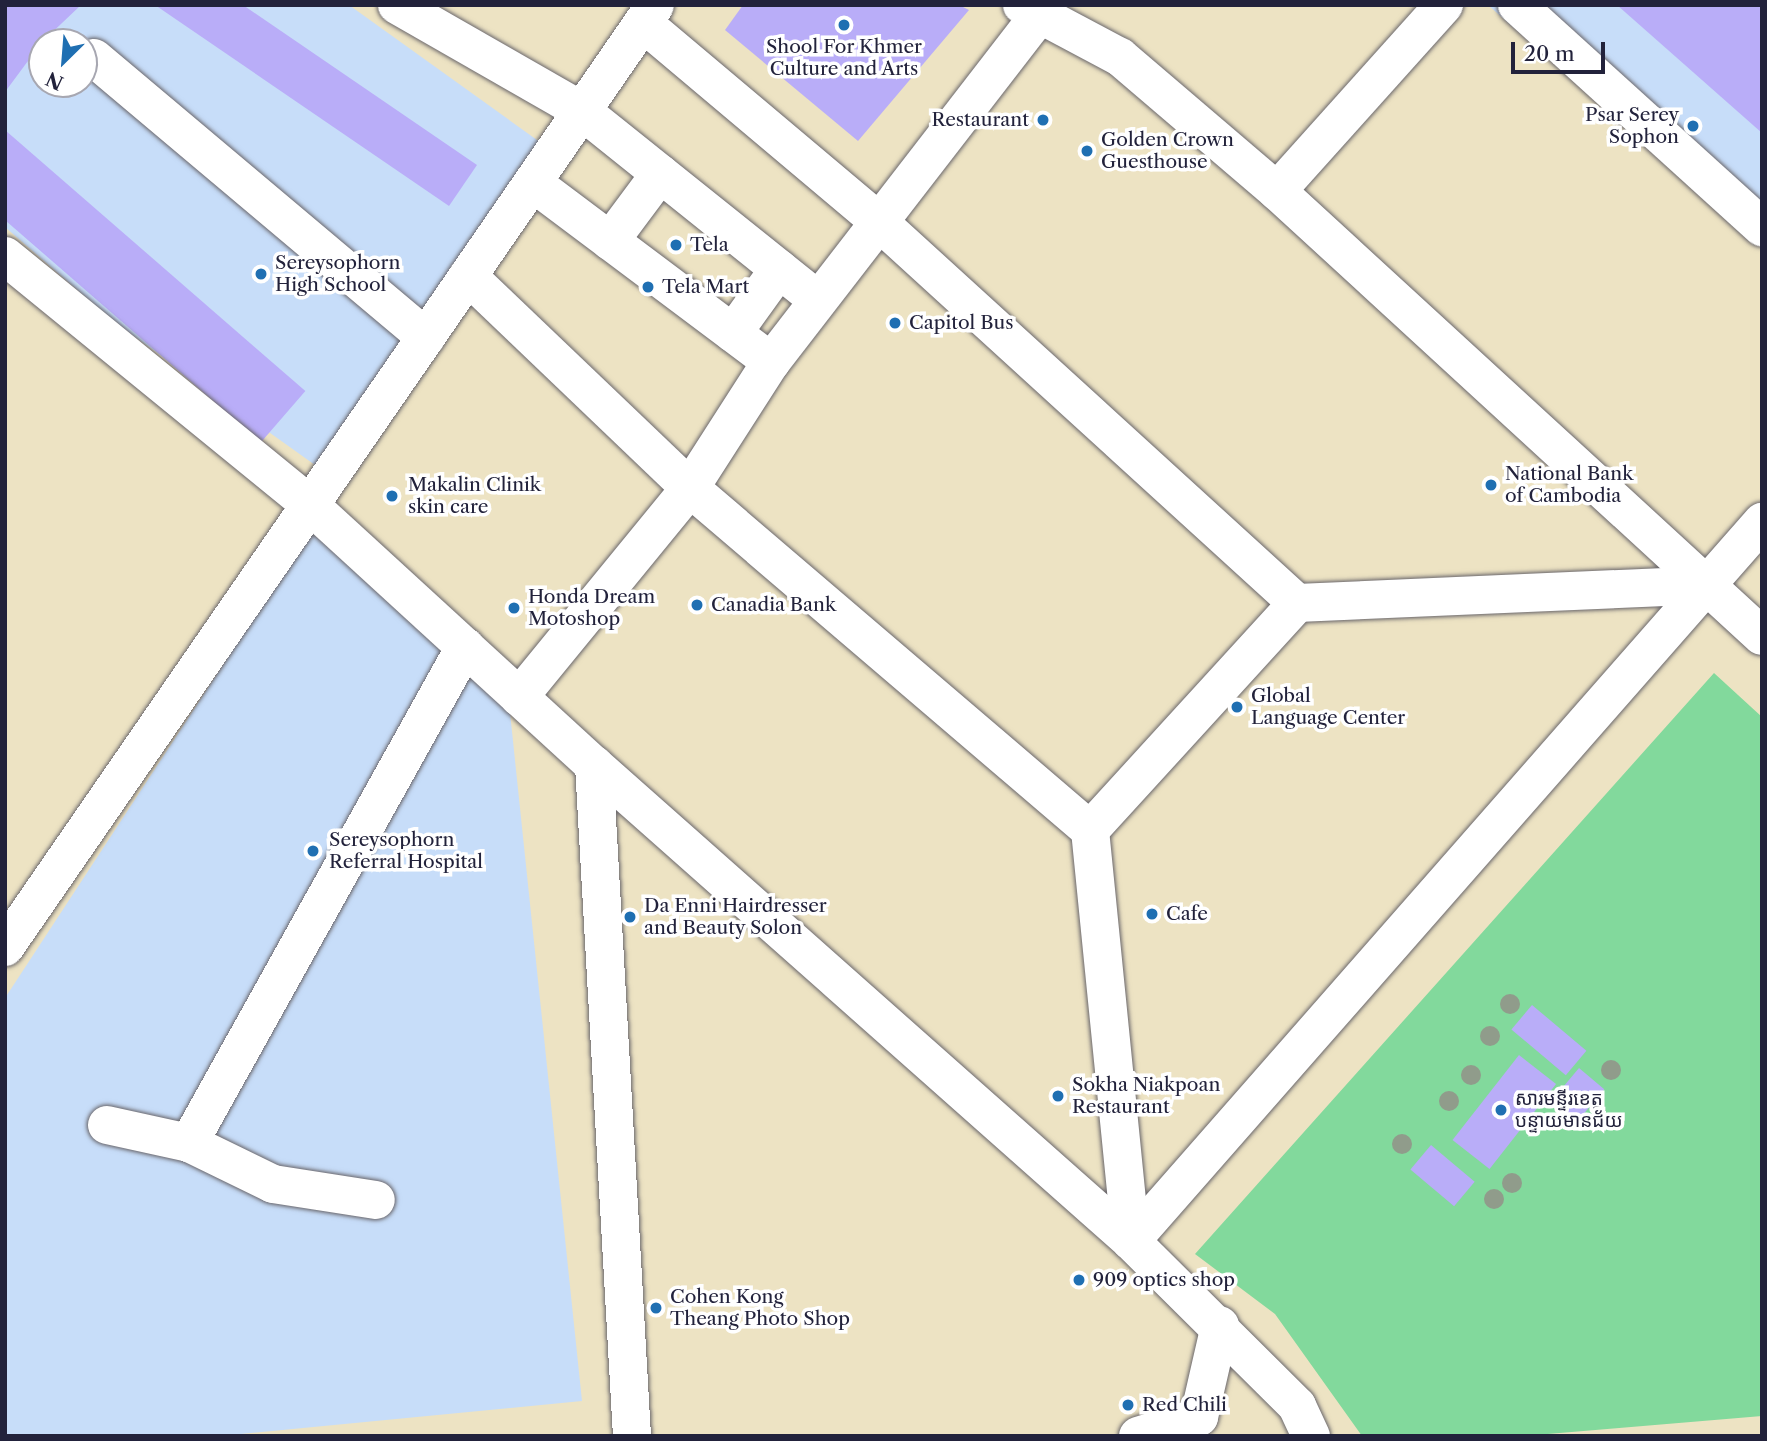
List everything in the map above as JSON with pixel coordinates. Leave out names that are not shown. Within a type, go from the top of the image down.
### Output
[{"type":"street","points":[[397,5],[582,111],[818,300]]},
{"type":"street","points":[[1277,191],[1444,5]]},
{"type":"street","points":[[1517,5],[1762,228]]},
{"type":"street","points":[[519,697],[690,488],[771,362],[1036,8],[1120,57],[1277,191],[1762,636]]},
{"type":"street","points":[[5,947],[649,14],[1297,603],[1706,585]]},
{"type":"street","points":[[98,61],[426,338]]},
{"type":"street","points":[[610,241],[660,174]]},
{"type":"street","points":[[533,183],[771,362]]},
{"type":"street","points":[[733,333],[779,269]]},
{"type":"street","points":[[13,275],[310,505],[594,765],[1131,1241],[1220,1325],[1297,1406],[1311,1436]]},
{"type":"street","points":[[468,276],[690,488],[1090,830],[1131,1241]]},
{"type":"street","points":[[1131,1241],[1762,522]]},
{"type":"street","points":[[1090,830],[1297,603]]},
{"type":"street","points":[[189,1143],[465,647]]},
{"type":"street","points":[[594,765],[632,1436]]},
{"type":"street","points":[[107,1125],[189,1143],[263,1181],[376,1200]]},
{"type":"street","points":[[1138,1436],[1199,1417],[1220,1325]]},
{"type":"shaded area","name":"Sereysophorn High School","points":[[5,5],[349,5],[551,150],[322,470],[114,322],[5,227]]},
{"type":"shaded area","name":"Psar Serey Sophon","points":[[1488,5],[1762,5],[1762,247]]},
{"type":"shaded area","name":"Sereysophorn Referral Hospital","points":[[312,529],[509,703],[582,1401],[221,1436],[5,1436],[5,998]]},
{"type":"green space","points":[[1714,673],[1762,717],[1762,1416],[1523,1436],[1362,1436],[1275,1314],[1195,1254]]},
{"type":"building","points":[[5,5],[81,5],[57,28],[28,28],[28,61],[5,92]]},
{"type":"building","points":[[155,5],[243,5],[477,165],[449,206]]},
{"type":"building","points":[[743,5],[959,5],[969,10],[858,141],[725,30]]},
{"type":"building","points":[[1617,5],[1762,5],[1762,133]]},
{"type":"building","points":[[5,130],[305,391],[261,442],[5,220]]},
{"type":"building","points":[[1532,1005],[1586,1051],[1566,1075],[1511,1030]]},
{"type":"building","name":"សារមន្ទីរខេត្ត បន្ទាយមានជ័យ","points":[[1519,1055],[1556,1084],[1490,1169],[1453,1140]]},
{"type":"building","points":[[1579,1068],[1604,1089],[1577,1121],[1552,1100]]},
{"type":"building","points":[[1431,1145],[1475,1182],[1454,1206],[1410,1170]]},
{"type":"place","name":"Shool For Khmer Culture and Arts","points":[[844,25]]},
{"type":"place","name":"Restaurant","points":[[1043,120]]},
{"type":"place","name":"Psar Serey Sophon","points":[[1693,126]]},
{"type":"place","name":"Golden Crown Guesthouse","points":[[1087,151]]},
{"type":"place","name":"Tela","points":[[676,245]]},
{"type":"place","name":"Sereysophorn High School","points":[[261,274]]},
{"type":"place","name":"Tela Mart","points":[[648,287]]},
{"type":"place","name":"Capitol Bus","points":[[895,323]]},
{"type":"place","name":"National Bank of Cambodia","points":[[1491,485]]},
{"type":"place","name":"Makalin Clinik skin care","points":[[392,496]]},
{"type":"place","name":"Canadia Bank","points":[[697,605]]},
{"type":"place","name":"Honda Dream Motoshop","points":[[514,608]]},
{"type":"place","name":"Global Language Center","points":[[1237,707]]},
{"type":"place","name":"Sereysophorn Referral Hospital","points":[[313,851]]},
{"type":"place","name":"Cafe","points":[[1152,914]]},
{"type":"place","name":"Da Enni Hairdresser and Beauty Solon","points":[[630,917]]},
{"type":"place","name":"Sokha Niakpoan Restaurant","points":[[1058,1096]]},
{"type":"place","name":"សារមន្ទីរខេត្ត បន្ទាយមានជ័យ","points":[[1501,1110]]},
{"type":"place","name":"909 optics shop","points":[[1079,1280]]},
{"type":"place","name":"Cohen Kong Theang Photo Shop","points":[[656,1308]]},
{"type":"place","name":"Red Chili","points":[[1128,1405]]}]
